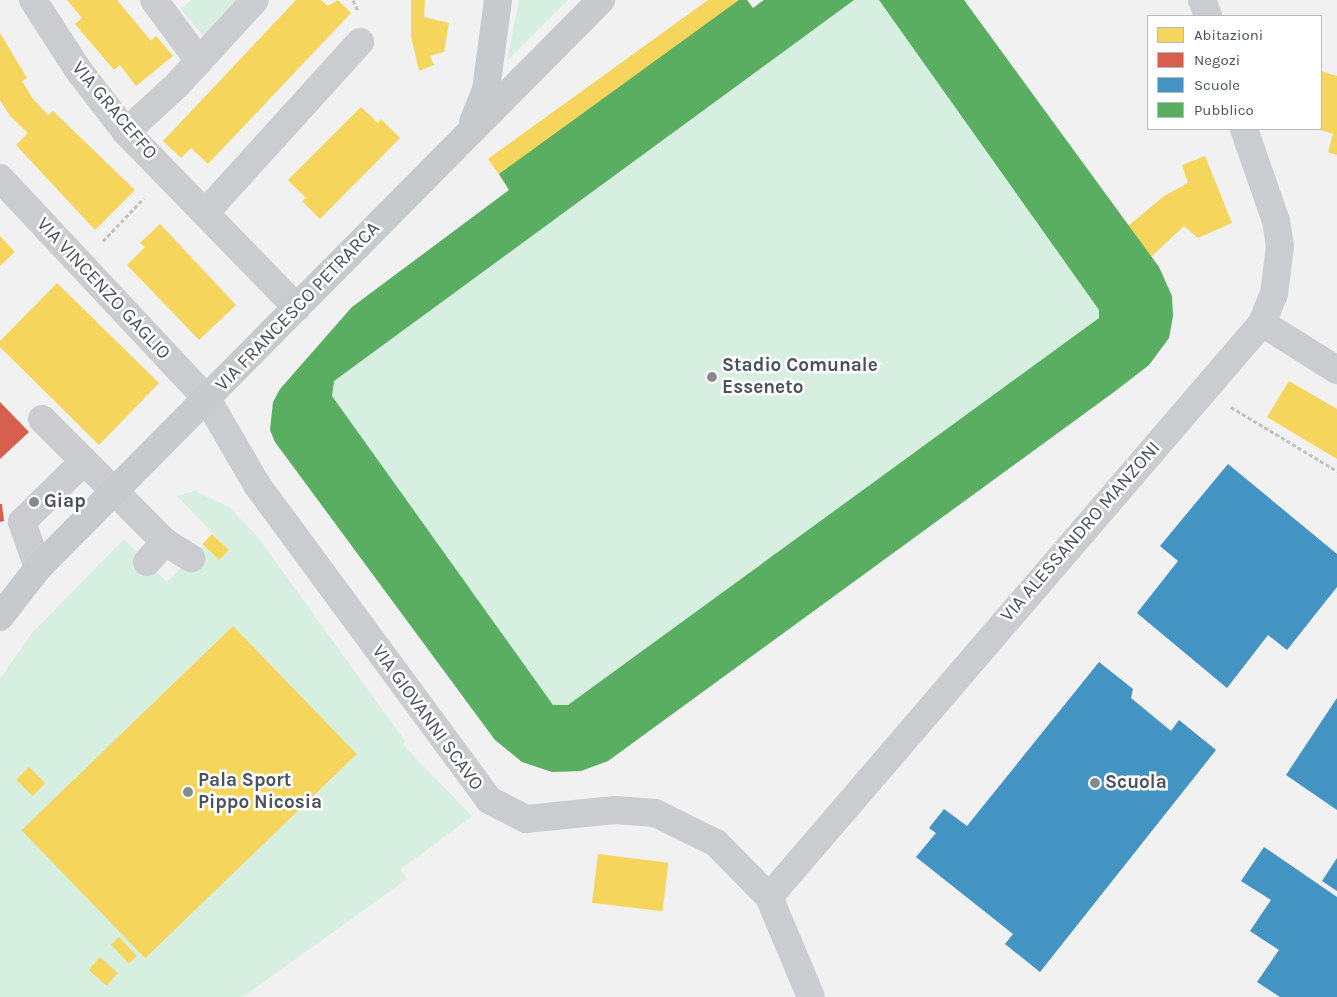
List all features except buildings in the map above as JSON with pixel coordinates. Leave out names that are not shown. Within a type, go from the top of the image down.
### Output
[{"type":"main road","points":[[467,135],[486,90],[498,0]]},
{"type":"main road","name":"VIA FRANCESCO PETRARCA","points":[[0,617],[38,568],[601,0]]},
{"type":"street","name":"VIA GRACEFFO","points":[[33,0],[78,71],[126,132],[297,308]]},
{"type":"street","points":[[154,0],[199,60]]},
{"type":"street","points":[[126,132],[199,60],[255,0]]},
{"type":"street","points":[[1202,0],[1208,15]]},
{"type":"street","points":[[205,213],[360,42]]},
{"type":"street","name":"VIA ALESSANDRO MANZONI","points":[[769,897],[1262,323],[1274,294],[1280,246],[1276,221],[1244,130]]},
{"type":"street","name":"VIA VINCENZO GAGLIO","points":[[0,178],[207,399]]},
{"type":"street","points":[[1262,323],[1337,370]]},
{"type":"street","name":"VIA GIOVANNI SCAVO","points":[[207,399],[258,486],[489,800],[526,819],[615,810],[655,813],[716,843],[769,897]]},
{"type":"street","points":[[42,419],[114,493],[156,552],[191,558]]},
{"type":"street","points":[[38,568],[22,522],[83,462]]},
{"type":"street","points":[[769,897],[811,997]]},
{"type":"path","points":[[1203,390],[1337,471]]},
{"type":"green space","points":[[191,0],[236,0],[203,35],[180,9]]},
{"type":"green space","points":[[519,0],[568,0],[507,61]]},
{"type":"green space","name":"Stadio Comunale Esseneto","points":[[739,0],[747,0],[753,8],[764,0],[964,0],[1159,267],[1172,296],[1173,316],[1169,338],[1149,365],[1114,392],[608,761],[581,771],[552,772],[270,430],[273,402],[509,190]]},
{"type":"green space","points":[[195,491],[229,507],[257,536],[405,741],[403,745],[472,816],[400,870],[407,879],[243,997],[0,997],[0,679],[31,634],[124,539],[167,582],[203,545],[219,560],[228,549],[177,496]]},
{"type":"place","name":"Stadio Comunale Esseneto","points":[[712,377]]},
{"type":"place","name":"Giap","points":[[34,502]]},
{"type":"place","name":"Scuola","points":[[1095,783]]},
{"type":"place","name":"Pala Sport Pippo Nicosia","points":[[188,792]]}]
